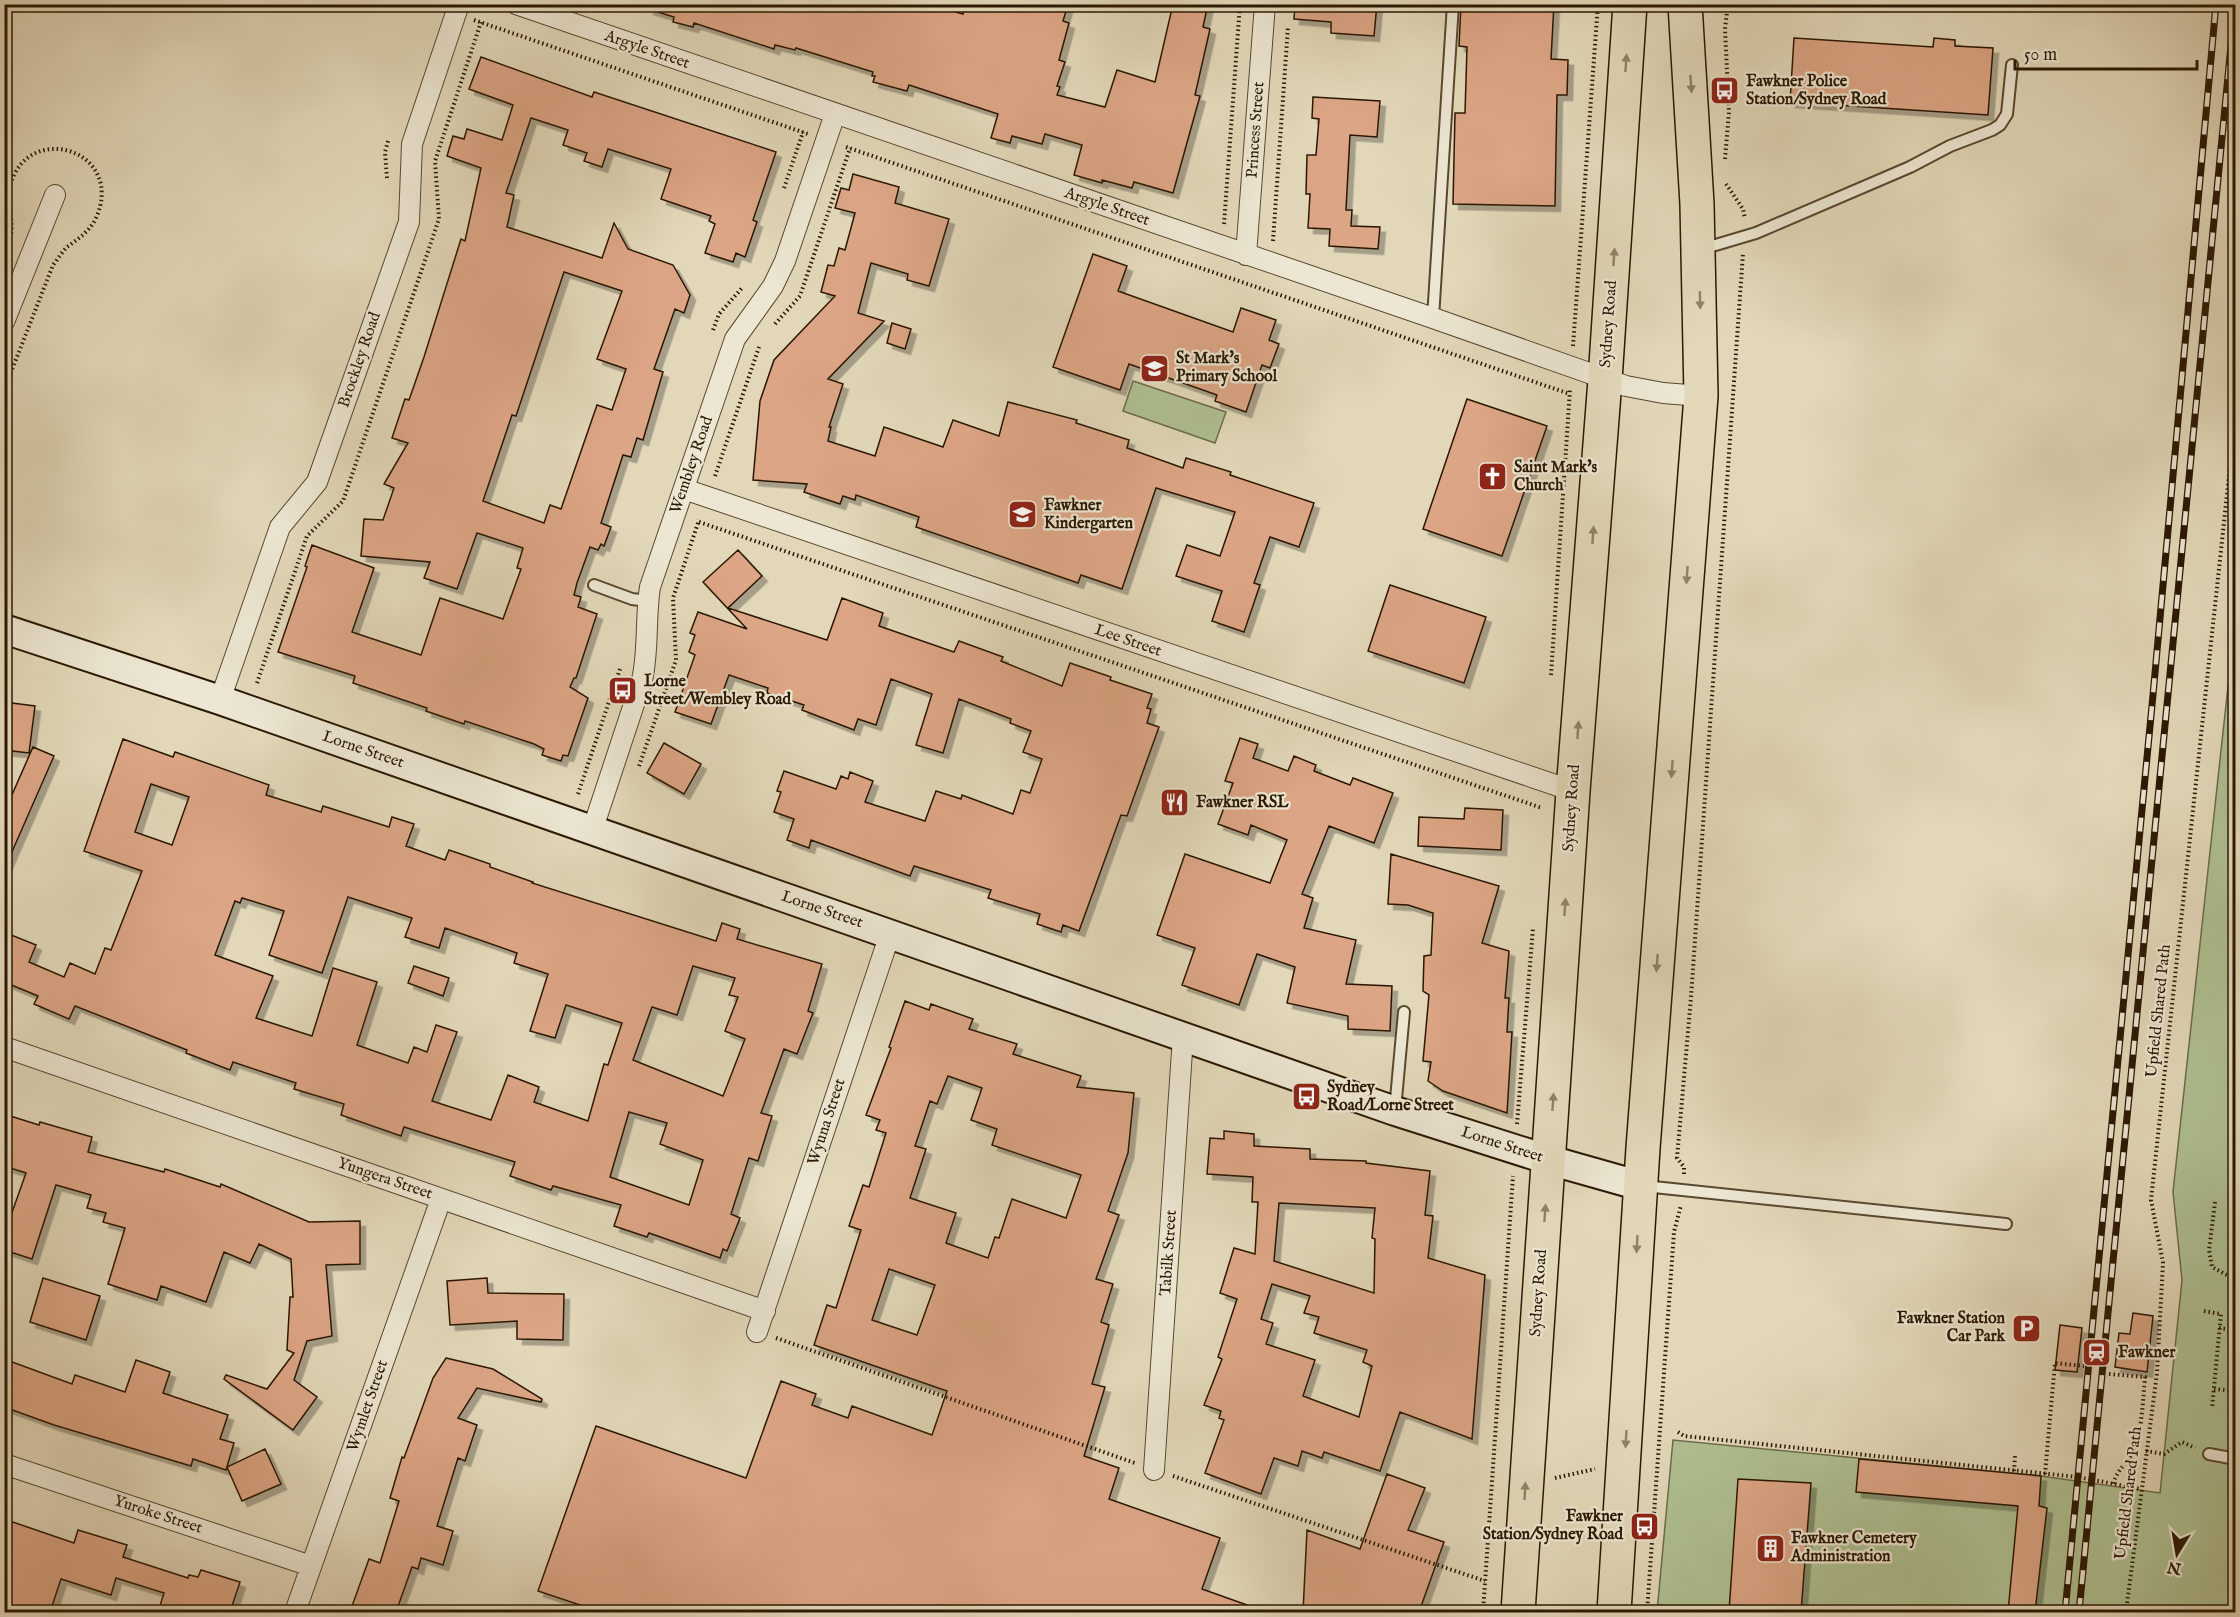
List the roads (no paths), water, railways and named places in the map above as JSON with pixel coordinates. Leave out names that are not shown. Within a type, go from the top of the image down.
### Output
[{"type":"highway","name":"Sydney Road","points":[[1518,1612],[1549,1160],[1559,787],[1605,380],[1630,4]]},
{"type":"highway","points":[[1614,1612],[1641,1186],[1701,396],[1699,250],[1685,4]]},
{"type":"street","name":"Argyle Street","points":[[516,4],[1433,318],[1572,366],[1605,380],[1663,393],[1701,396]]},
{"type":"street","name":"Princess Street","points":[[1246,255],[1265,4]]},
{"type":"street","name":"Brockley Road","points":[[220,700],[280,526],[317,482],[409,222],[412,144],[458,9]]},
{"type":"street","name":"Wembley Road","points":[[592,831],[642,681],[646,660],[650,587],[735,339],[773,286],[785,261],[835,114]]},
{"type":"street","points":[[4,322],[55,195]]},
{"type":"street","name":"Lee Street","points":[[684,489],[1559,787]]},
{"type":"street","name":"Lorne Street","points":[[4,628],[220,700],[1395,1111],[1549,1160],[1641,1186]]},
{"type":"street","name":"Wyuna Street","points":[[758,1332],[890,934]]},
{"type":"street","name":"Tabilk Street","points":[[1155,1470],[1183,1036]]},
{"type":"street","name":"Yungera Street","points":[[4,1047],[765,1311]]},
{"type":"street","name":"Wymlet Street","points":[[295,1612],[441,1199]]},
{"type":"street","name":"Yuroke Street","points":[[4,1464],[311,1566]]},
{"type":"lane","points":[[1433,318],[1453,4]]},
{"type":"lane","points":[[1699,250],[1756,233],[1910,167],[1950,146],[1992,130],[2000,125],[2007,114],[2012,64]]},
{"type":"lane","points":[[594,585],[632,599],[648,601]]},
{"type":"lane","points":[[1395,1111],[1404,1012]]},
{"type":"lane","points":[[1641,1186],[2006,1224]]},
{"type":"lane","points":[[2209,1454],[2235,1459]]},
{"type":"railway","points":[[2065,1612],[2153,695],[2216,4]]},
{"type":"railway","points":[[2079,1612],[2235,4]]},
{"type":"place","name":"Fawkner Police Station/Sydney Road","points":[[1725,91]]},
{"type":"place","name":"St Mark's Primary School","points":[[1155,368]]},
{"type":"place","name":"Saint Mark's Church","points":[[1493,477]]},
{"type":"place","name":"Fawkner Kindergarten","points":[[1023,515]]},
{"type":"place","name":"Lorne Street/Wembley Road","points":[[623,691]]},
{"type":"place","name":"Fawkner RSL","points":[[1175,803]]},
{"type":"place","name":"Sydney Road/Lorne Street","points":[[1306,1097]]},
{"type":"place","name":"Fawkner Station Car Park","points":[[2026,1328]]},
{"type":"place","name":"Fawkner","points":[[2097,1353]]},
{"type":"place","name":"Fawkner Station/Sydney Road","points":[[1644,1526]]},
{"type":"place","name":"Fawkner Cemetery Administration","points":[[1770,1548]]}]
